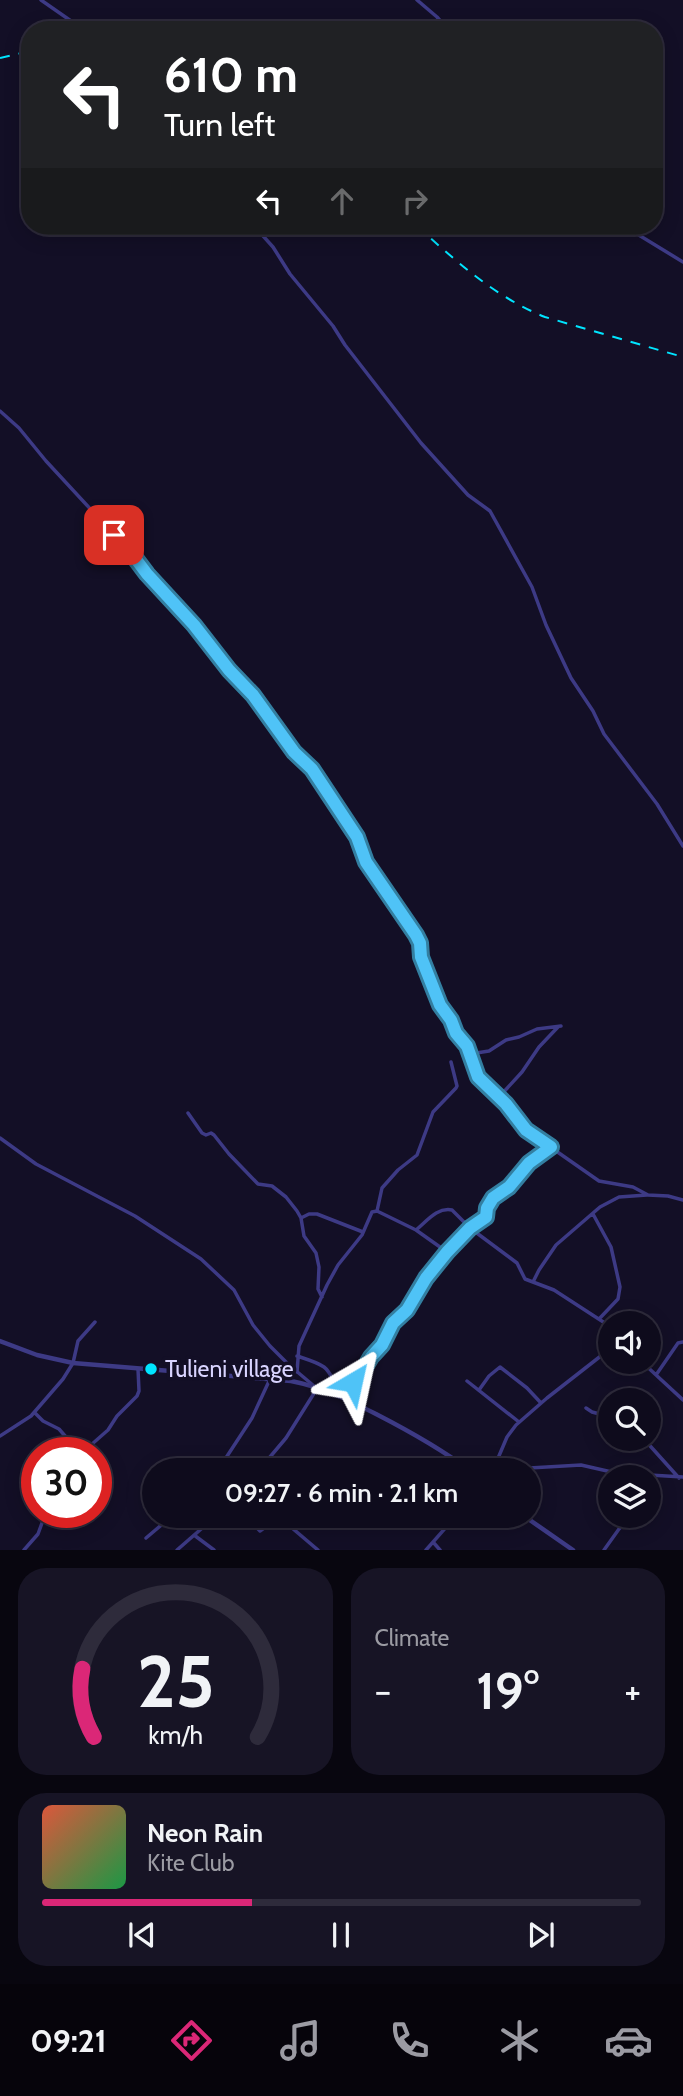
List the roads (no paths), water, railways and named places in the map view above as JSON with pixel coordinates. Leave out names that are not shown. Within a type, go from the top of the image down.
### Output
[{"type":"street","points":[[41,0],[72,21]]},
{"type":"street","points":[[417,0],[440,21]]},
{"type":"street","points":[[262,235],[421,443],[468,495],[490,511],[532,587],[543,618],[571,678],[593,711],[604,734],[657,804],[683,846]]},
{"type":"street","points":[[639,235],[683,262]]},
{"type":"street","points":[[0,411],[19,428],[132,554],[253,695],[294,752],[312,769],[357,837],[366,862],[416,935],[420,943],[421,957],[440,1005],[467,1046],[478,1077],[512,1111],[526,1130],[596,1179],[633,1187],[648,1195]]},
{"type":"street","points":[[470,1055],[489,1051],[506,1040],[537,1029],[560,1027],[499,1097]]},
{"type":"street","points":[[377,1211],[382,1188],[398,1170],[417,1155],[433,1112],[456,1088],[451,1062]]},
{"type":"street","points":[[188,1113],[202,1133],[214,1135],[258,1184],[269,1184],[290,1201],[301,1218],[304,1236],[317,1256],[318,1289],[322,1297]]},
{"type":"street","points":[[0,1138],[31,1161],[135,1216],[201,1259],[233,1290],[253,1325],[288,1364],[316,1387]]},
{"type":"street","points":[[347,1400],[393,1323],[407,1310],[426,1278],[470,1228],[488,1216],[487,1208],[493,1198],[509,1187],[529,1163],[551,1147]]},
{"type":"street","points":[[533,1282],[556,1245],[609,1200],[619,1196],[648,1195],[683,1200]]},
{"type":"street","points":[[416,1230],[432,1216],[449,1208],[470,1228],[514,1261],[524,1278],[554,1290],[598,1317]]},
{"type":"street","points":[[297,1372],[298,1355],[322,1297],[338,1265],[363,1232],[372,1212],[377,1211],[416,1230],[447,1252]]},
{"type":"street","points":[[593,1213],[611,1247],[620,1287],[618,1299],[607,1311]]},
{"type":"street","points":[[301,1218],[317,1214],[363,1232]]},
{"type":"street","points":[[0,1436],[35,1413],[63,1380],[73,1363],[78,1341],[95,1322]]},
{"type":"street","points":[[0,1341],[37,1355],[73,1363],[270,1379],[316,1387],[422,1438],[452,1458]]},
{"type":"street","points":[[683,1342],[678,1343],[656,1375],[683,1401]]},
{"type":"street","points":[[288,1364],[298,1355]]},
{"type":"street","points":[[298,1355],[323,1367],[330,1373],[334,1385],[340,1388],[349,1387],[358,1379]]},
{"type":"street","points":[[498,1458],[507,1437],[519,1422],[598,1358]]},
{"type":"street","points":[[479,1390],[500,1367],[541,1402]]},
{"type":"street","points":[[99,1437],[137,1396],[138,1369]]},
{"type":"street","points":[[226,1458],[252,1418],[270,1379]]},
{"type":"street","points":[[467,1381],[519,1422]]},
{"type":"street","points":[[269,1458],[286,1438],[316,1387]]},
{"type":"street","points":[[586,1408],[598,1414]]},
{"type":"street","points":[[35,1413],[67,1437]]},
{"type":"street","points":[[656,1451],[681,1477]]},
{"type":"street","points":[[541,1467],[581,1465],[598,1469]]},
{"type":"street","points":[[661,1477],[681,1477]]},
{"type":"street","points":[[24,1550],[40,1528]]},
{"type":"street","points":[[146,1538],[158,1528]]},
{"type":"street","points":[[177,1550],[202,1528]]},
{"type":"street","points":[[292,1528],[318,1550]]},
{"type":"street","points":[[426,1550],[445,1528]]},
{"type":"street","points":[[541,1528],[573,1550]]},
{"type":"street","points":[[604,1550],[620,1528]]},
{"type":"street","points":[[194,1535],[214,1550]]},
{"type":"street","points":[[433,1542],[440,1550]]},
{"type":"railway","points":[[0,58],[21,53]]},
{"type":"railway","points":[[427,235],[477,278],[527,309],[545,317],[683,357]]},
{"type":"place","name":"Tulieni village","points":[[151,1369]]}]
